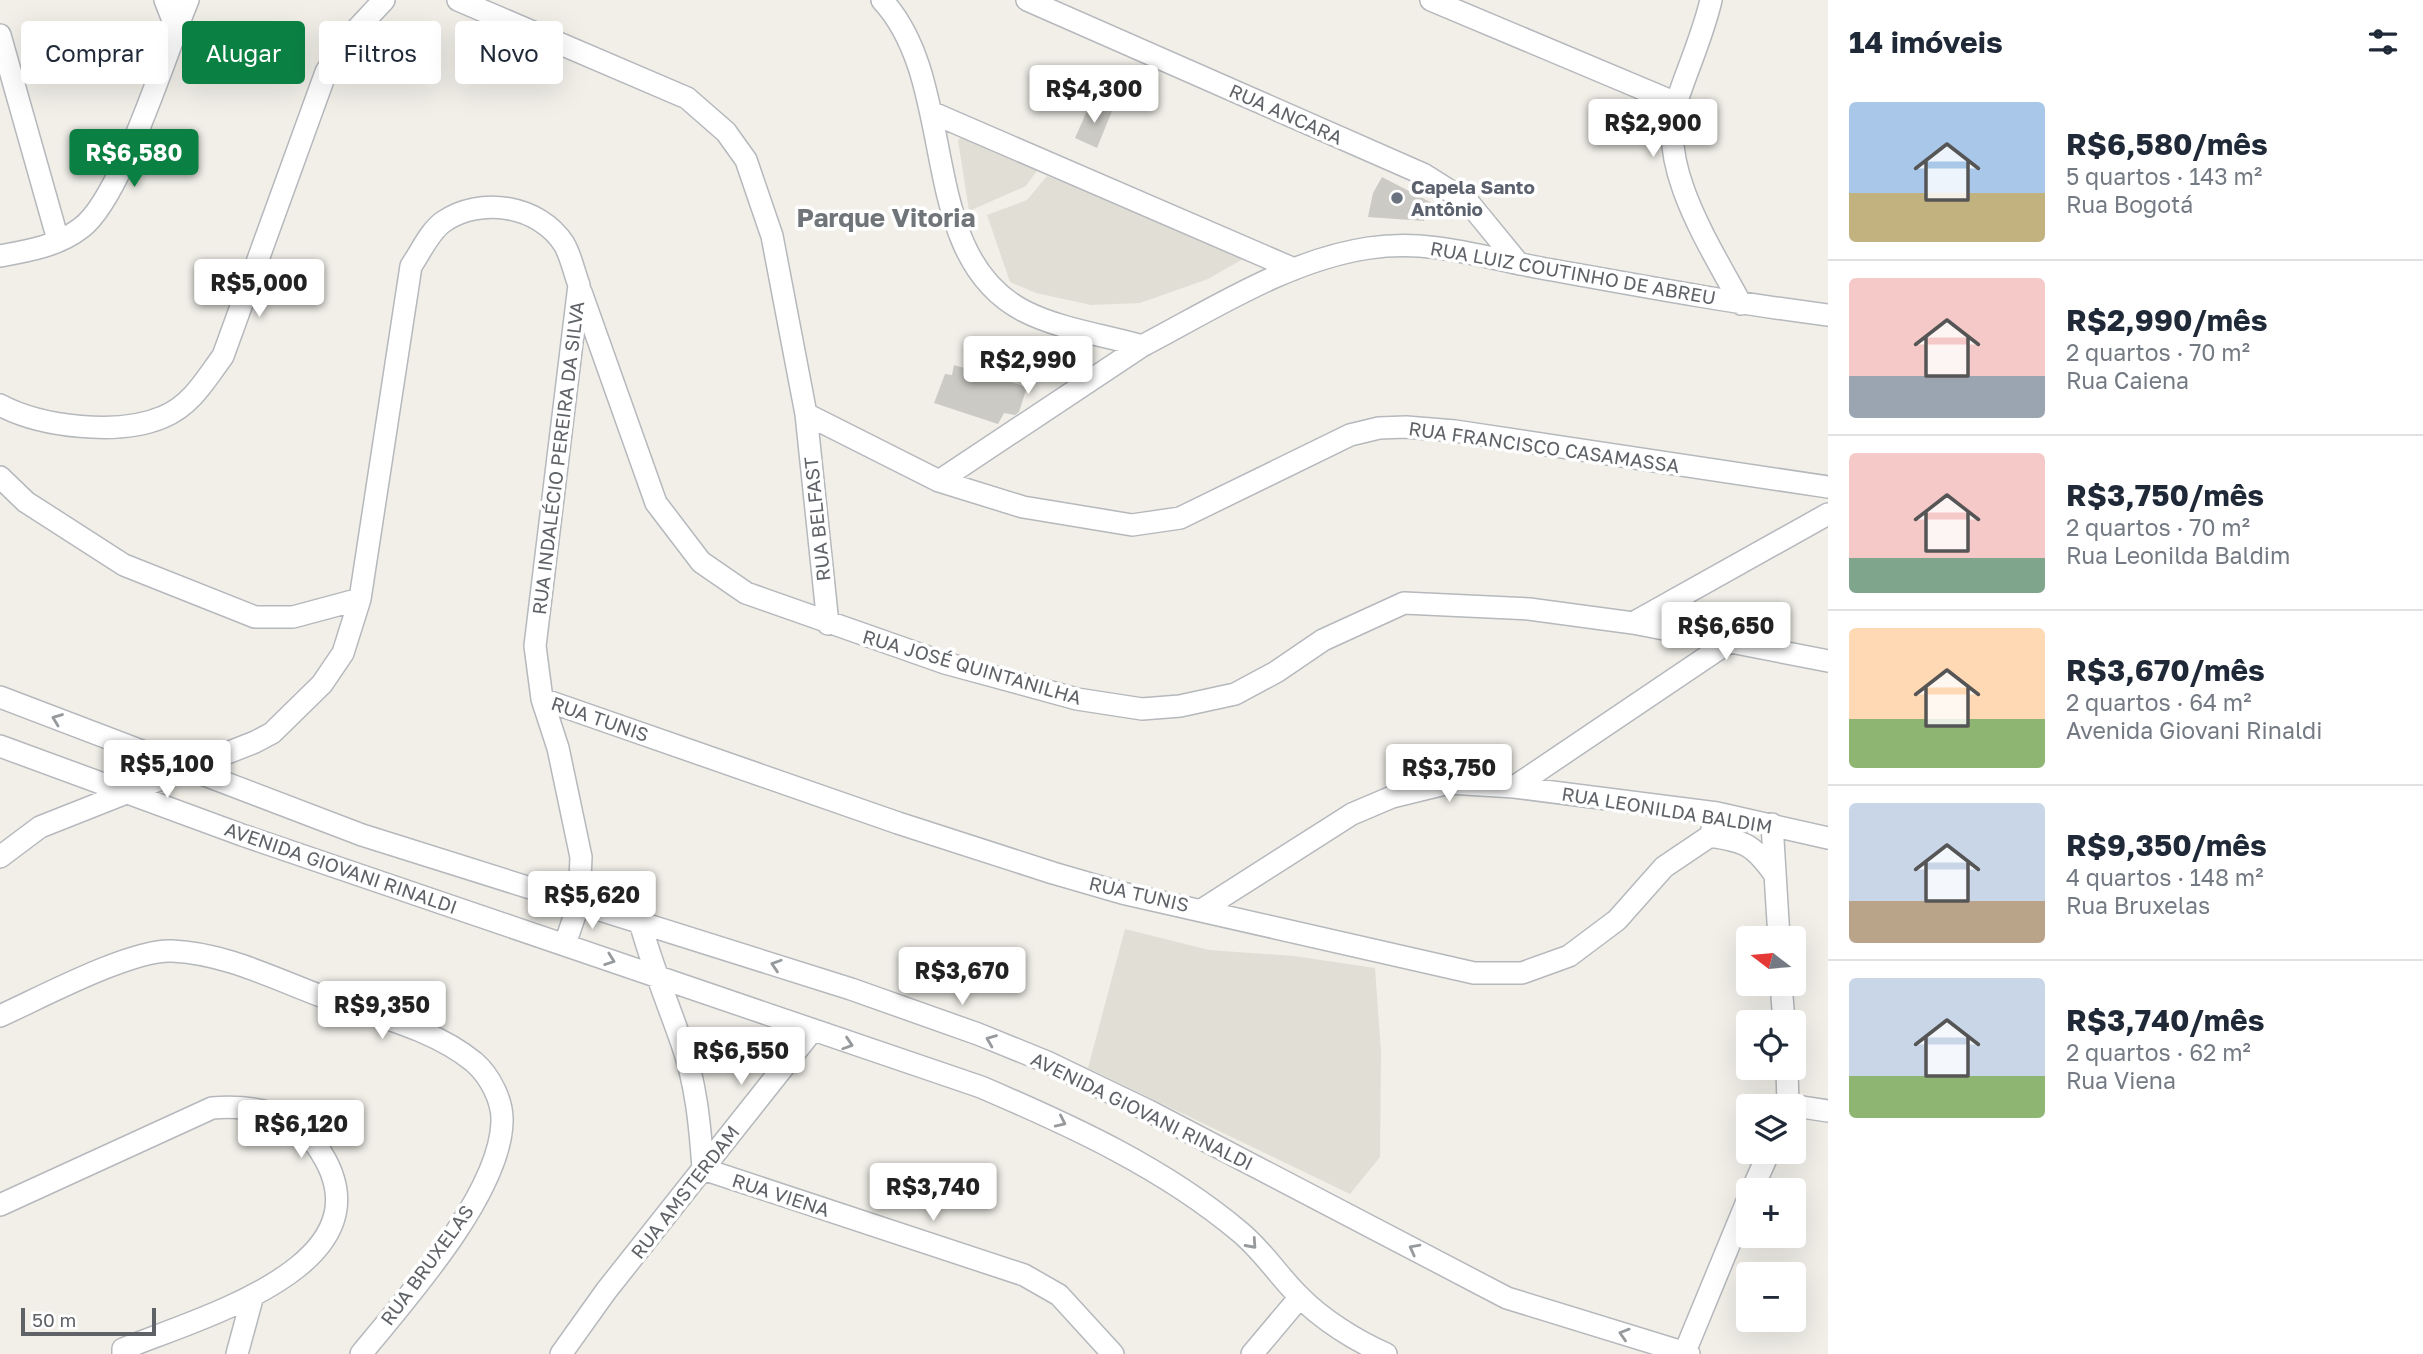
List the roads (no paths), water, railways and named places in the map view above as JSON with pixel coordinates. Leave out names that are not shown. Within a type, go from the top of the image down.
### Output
[{"type":"street","points":[[166,0],[176,28]]},
{"type":"street","points":[[0,256],[37,249],[58,240],[81,228],[99,210],[121,168],[188,0]]},
{"type":"street","points":[[0,405],[50,423],[85,426],[130,424],[164,417],[195,395],[223,356],[326,72],[359,23],[384,0]]},
{"type":"street","points":[[458,0],[687,98],[726,132],[746,160],[772,236],[806,414]]},
{"type":"street","points":[[883,0],[912,46],[933,113],[954,219],[979,272],[990,285],[1025,311],[1142,346]]},
{"type":"street","name":"RUA ANCARA","points":[[1027,0],[1423,174],[1469,203],[1519,264]]},
{"type":"street","points":[[1431,0],[1675,103]]},
{"type":"street","points":[[1711,0],[1675,103],[1674,158],[1681,186],[1741,304]]},
{"type":"street","points":[[0,35],[58,240]]},
{"type":"street","points":[[933,113],[1294,269]]},
{"type":"street","name":"RUA INDALÉCIO PEREIRA DA SILVA","points":[[0,857],[40,827],[272,733],[322,684],[343,653],[360,599],[411,266],[441,223],[473,208],[520,210],[544,224],[564,244],[579,285],[535,646],[542,699],[558,748],[582,857],[579,903]]},
{"type":"street","name":"RUA LUIZ COUTINHO DE ABREU","points":[[939,481],[1142,346],[1294,269],[1368,248],[1435,245],[1519,264],[1741,304],[1828,315]]},
{"type":"street","name":"RUA JOSÉ QUINTANILHA","points":[[579,285],[656,503],[701,562],[746,593],[945,663],[1077,699],[1142,709],[1180,706],[1235,694],[1276,672],[1323,640],[1404,603],[1529,609],[1633,623],[1828,661]]},
{"type":"street","name":"RUA FRANCISCO CASAMASSA","points":[[806,414],[939,481],[1023,507],[1132,525],[1180,518],[1350,435],[1379,428],[1455,431],[1828,487]]},
{"type":"street","name":"RUA BELFAST","points":[[806,414],[828,624]]},
{"type":"street","points":[[0,477],[26,502],[124,565],[255,617],[293,617],[360,599]]},
{"type":"street","points":[[1633,623],[1828,514]]},
{"type":"street","points":[[1514,788],[1730,642]]},
{"type":"street","name":"AVENIDA GIOVANI RINALDI","points":[[0,697],[362,835],[852,989],[1047,1062],[1187,1130],[1507,1298],[1685,1353]]},
{"type":"street","name":"RUA TUNIS","points":[[542,699],[898,823],[1053,873],[1122,893],[1203,909],[1475,973],[1522,973],[1569,956],[1617,920],[1664,867],[1710,836]]},
{"type":"street","name":"AVENIDA GIOVANI RINALDI","points":[[0,746],[242,835],[981,1087],[1066,1123],[1156,1173],[1205,1206],[1242,1233],[1300,1297],[1339,1327],[1386,1354]]},
{"type":"street","points":[[220,756],[218,765],[223,781]]},
{"type":"street","name":"RUA LEONILDA BALDIM","points":[[1203,909],[1352,814],[1392,797],[1449,783],[1514,788],[1717,813],[1828,838]]},
{"type":"street","points":[[1717,813],[1710,836],[1741,840],[1760,853],[1775,875]]},
{"type":"street","points":[[1772,824],[1778,926]]},
{"type":"street","points":[[565,944],[579,903]]},
{"type":"street","points":[[640,922],[655,976],[682,1042],[700,1117],[703,1169]]},
{"type":"street","name":"RUA BRUXELAS","points":[[0,1016],[120,963],[171,951],[222,960],[433,1037],[474,1063],[496,1091],[502,1121],[495,1161],[460,1226],[361,1354]]},
{"type":"street","name":"RUA AMSTERDAM","points":[[561,1354],[812,1031]]},
{"type":"street","points":[[0,1205],[212,1108],[241,1106],[276,1113],[310,1137],[327,1160],[340,1199],[335,1224],[318,1250],[281,1279],[253,1295],[117,1352]]},
{"type":"street","points":[[1806,1108],[1828,1111]]},
{"type":"street","name":"RUA VIENA","points":[[703,1169],[1024,1275],[1059,1295],[1113,1354]]},
{"type":"street","points":[[1685,1353],[1736,1228]]},
{"type":"street","points":[[237,1354],[253,1295]]},
{"type":"street","points":[[1252,1354],[1300,1297]]},
{"type":"place","name":"Capela Santo Antônio","points":[[1397,198]]},
{"type":"district","name":"Parque Vitoria","points":[[886,218]]}]
